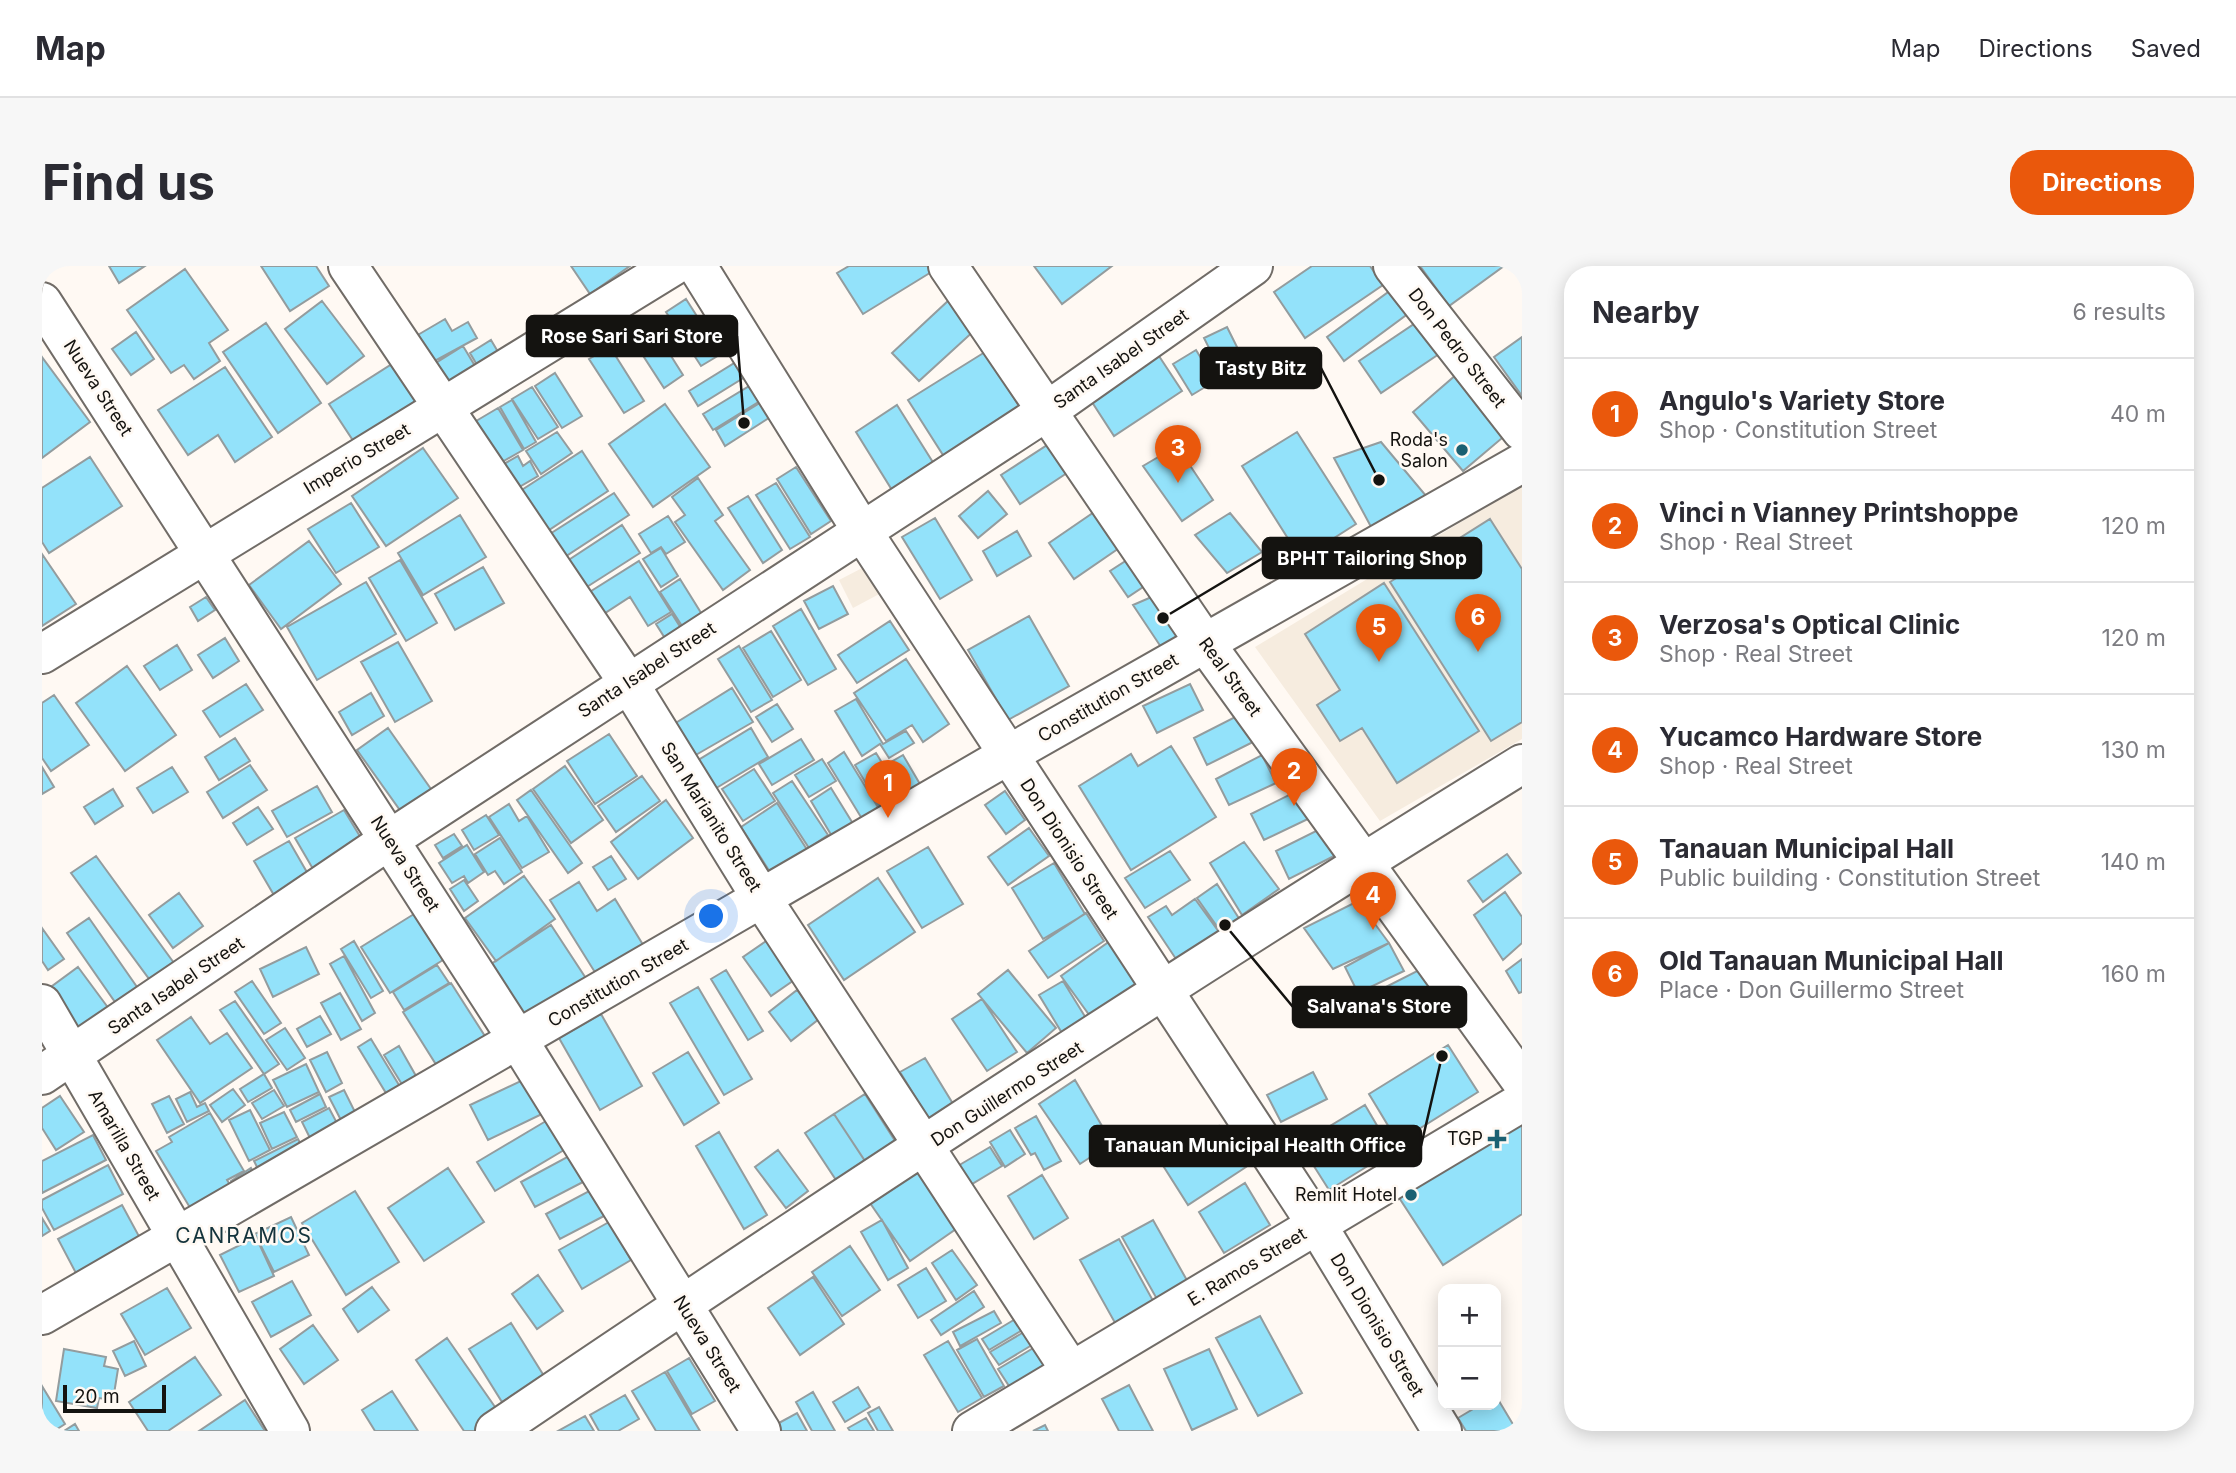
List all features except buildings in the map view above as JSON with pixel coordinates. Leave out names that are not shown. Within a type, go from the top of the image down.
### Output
[{"type":"street","name":"San Marianito Street","points":[[348,266],[628,682],[762,899],[1071,1371]]},
{"type":"street","name":"Imperio Street","points":[[42,653],[673,266]]},
{"type":"street","name":"Don Dionisio Street","points":[[696,266],[862,531],[1317,1225],[1442,1431]]},
{"type":"street","name":"Real Street","points":[[948,266],[1205,643],[1522,1082]]},
{"type":"street","name":"Santa Isabel Street","points":[[42,1075],[628,682],[1047,411],[1253,266]]},
{"type":"street","name":"Don Pedro Street","points":[[1393,266],[1522,431]]},
{"type":"street","name":"Nueva Street","points":[[42,302],[518,1040],[761,1431]]},
{"type":"street","name":"Constitution Street","points":[[42,1315],[1008,755],[1522,463]]},
{"type":"street","name":"Don Guillermo Street","points":[[495,1431],[683,1304],[1363,862],[1522,764]]},
{"type":"street","name":"Amarilla Street","points":[[42,1004],[290,1431]]},
{"type":"street","name":"E. Ramos Street","points":[[972,1431],[1522,1102]]},
{"type":"shaded area","points":[[1522,485],[1522,739],[1380,821],[1255,647]]},
{"type":"shaded area","points":[[868,565],[883,592],[853,608],[839,580]]},
{"type":"place","name":"Rose Sari Sari Store","points":[[744,423]]},
{"type":"place","name":"Roda's Salon","points":[[1462,450]]},
{"type":"place","name":"Tasty Bitz","points":[[1379,480]]},
{"type":"place","name":"Verzosa's Optical Clinic","points":[[1178,483]]},
{"type":"place","name":"BPHT Tailoring Shop","points":[[1163,618]]},
{"type":"place","name":"Old Tanauan Municipal Hall","points":[[1478,652]]},
{"type":"place","name":"Tanauan Municipal Hall","points":[[1379,662]]},
{"type":"place","name":"Vinci n Vianney Printshoppe","points":[[1294,806]]},
{"type":"place","name":"Angulo's Variety Store","points":[[888,818]]},
{"type":"place","name":"Salvana's Store","points":[[1225,925]]},
{"type":"place","name":"Yucamco Hardware Store","points":[[1373,930]]},
{"type":"place","name":"Tanauan Municipal Health Office","points":[[1442,1056]]},
{"type":"place","name":"TGP","points":[[1497,1139]]},
{"type":"place","name":"Remlit Hotel","points":[[1411,1195]]},
{"type":"district","name":"CANRAMOS","points":[[244,1236]]}]
